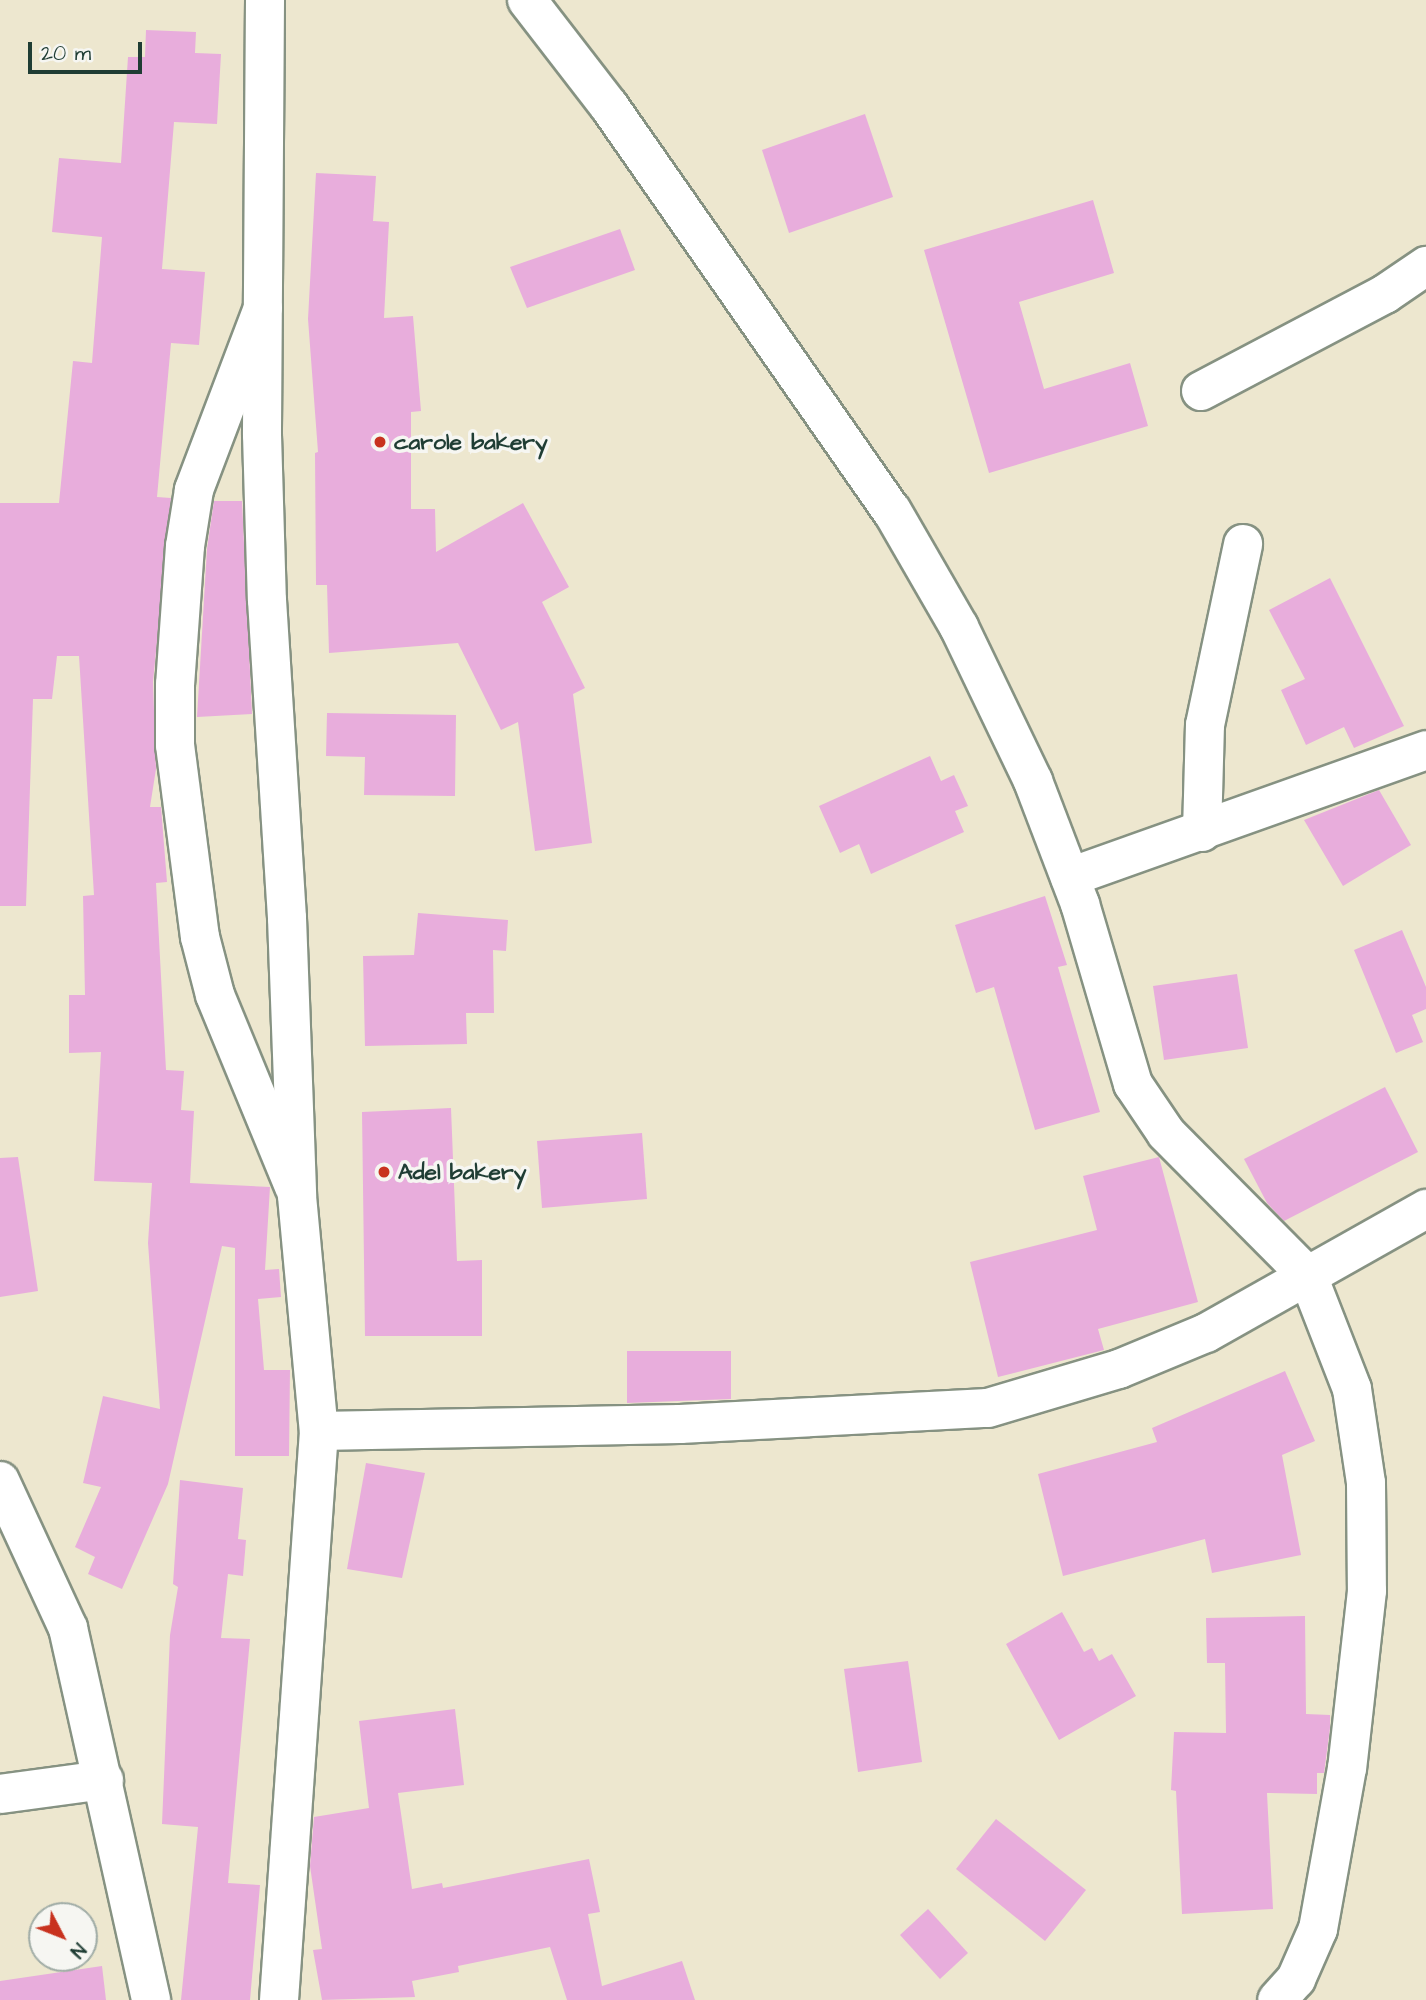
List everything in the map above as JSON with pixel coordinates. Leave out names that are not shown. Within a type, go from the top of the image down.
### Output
[{"type":"street","points":[[265,0],[263,308],[266,572],[287,918],[297,1196],[319,1431],[279,2000]]},
{"type":"street","points":[[527,0],[608,106],[892,511],[960,627],[1033,781],[1070,877],[1133,1084],[1166,1133],[1308,1276],[1352,1389],[1366,1483],[1367,1591],[1347,1768],[1318,1929],[1296,1979],[1278,2000]]},
{"type":"street","points":[[1201,391],[1385,294],[1426,266]]},
{"type":"street","points":[[263,308],[194,490],[178,629],[175,745],[200,937],[215,995],[297,1196]]},
{"type":"street","points":[[1202,832],[1205,725],[1243,544]]},
{"type":"street","points":[[1070,877],[1426,750]]},
{"type":"street","points":[[319,1431],[680,1423],[988,1408],[1131,1364],[1206,1333],[1426,1209]]},
{"type":"street","points":[[0,1481],[68,1628],[151,2000]]},
{"type":"street","points":[[0,1794],[104,1780]]},
{"type":"building","points":[[146,30],[196,32],[195,53],[221,54],[217,124],[174,122],[162,269],[205,272],[199,345],[171,343],[157,497],[171,498],[153,682],[156,769],[150,807],[161,807],[167,882],[156,883],[166,1070],[184,1071],[181,1110],[194,1111],[190,1183],[270,1187],[265,1270],[279,1269],[281,1297],[258,1299],[264,1370],[290,1370],[289,1456],[235,1456],[235,1248],[222,1246],[168,1484],[122,1589],[88,1574],[95,1557],[75,1547],[101,1487],[83,1483],[103,1396],[160,1409],[148,1243],[152,1183],[94,1181],[101,1052],[69,1053],[69,995],[85,995],[83,896],[94,895],[79,656],[57,656],[52,699],[33,699],[26,906],[0,906],[0,503],[59,503],[73,361],[92,363],[102,237],[52,232],[59,158],[121,163],[128,57],[145,57]]},
{"type":"building","points":[[865,114],[893,197],[789,233],[762,150]]},
{"type":"building","points":[[316,173],[376,176],[373,221],[389,222],[384,318],[413,316],[421,411],[411,412],[411,509],[435,509],[436,552],[523,503],[569,587],[542,602],[585,688],[573,694],[592,843],[535,851],[518,722],[501,730],[458,643],[329,653],[327,585],[316,585],[315,453],[318,452],[308,319]]},
{"type":"building","points":[[1093,200],[1114,273],[1019,302],[1044,389],[1130,363],[1148,426],[989,473],[924,250]]},
{"type":"building","points":[[620,229],[635,270],[527,308],[510,267]]},
{"type":"building","points":[[214,501],[242,501],[252,714],[197,717],[207,549]]},
{"type":"building","points":[[1330,578],[1404,726],[1354,748],[1344,727],[1306,745],[1281,690],[1305,679],[1269,610]]},
{"type":"building","points":[[327,713],[456,715],[455,796],[364,795],[365,757],[326,756]]},
{"type":"building","points":[[930,756],[941,781],[954,775],[968,806],[955,811],[964,832],[871,874],[859,844],[840,853],[819,806]]},
{"type":"building","points":[[1379,790],[1411,845],[1343,886],[1304,820]]},
{"type":"building","points":[[1045,896],[1067,965],[1058,967],[1100,1112],[1035,1130],[994,987],[976,993],[955,925]]},
{"type":"building","points":[[418,913],[508,920],[506,951],[493,950],[494,1013],[466,1013],[467,1044],[365,1046],[363,956],[414,955]]},
{"type":"building","points":[[1402,930],[1426,987],[1426,1009],[1412,1015],[1423,1042],[1396,1053],[1354,950]]},
{"type":"building","points":[[1237,974],[1248,1048],[1164,1060],[1153,986]]},
{"type":"building","points":[[1385,1087],[1418,1152],[1284,1221],[1267,1203],[1244,1159]]},
{"type":"building","points":[[451,1108],[457,1261],[482,1260],[482,1336],[365,1336],[362,1112]]},
{"type":"building","points":[[642,1133],[647,1199],[542,1208],[537,1141]]},
{"type":"building","points":[[18,1157],[38,1291],[0,1297],[0,1158]]},
{"type":"building","points":[[1159,1157],[1198,1302],[1098,1329],[1104,1350],[998,1377],[970,1262],[1097,1230],[1083,1176]]},
{"type":"building","points":[[627,1351],[731,1351],[731,1399],[627,1403]]},
{"type":"building","points":[[1285,1371],[1315,1441],[1282,1455],[1301,1555],[1212,1573],[1205,1539],[1063,1576],[1038,1474],[1157,1442],[1152,1428]]},
{"type":"building","points":[[366,1463],[425,1473],[402,1578],[347,1569]]},
{"type":"building","points":[[180,1480],[243,1488],[238,1539],[246,1540],[243,1576],[228,1574],[221,1638],[250,1639],[228,1883],[260,1885],[250,2000],[181,2000],[198,1827],[162,1824],[170,1635],[178,1587],[173,1584]]},
{"type":"building","points":[[1062,1612],[1084,1652],[1092,1648],[1099,1661],[1112,1654],[1136,1696],[1059,1740],[1006,1644]]},
{"type":"building","points":[[1305,1616],[1306,1714],[1330,1715],[1330,1728],[1324,1773],[1317,1773],[1317,1794],[1267,1793],[1273,1909],[1182,1914],[1176,1791],[1171,1790],[1174,1732],[1226,1733],[1225,1663],[1207,1663],[1206,1618]]},
{"type":"building","points":[[908,1661],[922,1762],[858,1772],[844,1669]]},
{"type":"building","points":[[455,1709],[464,1785],[398,1793],[412,1889],[442,1883],[443,1888],[589,1859],[600,1912],[588,1914],[602,1986],[682,1961],[695,2000],[567,2000],[550,1947],[458,1966],[459,1972],[412,1981],[415,1997],[322,2000],[313,1950],[322,1949],[310,1866],[314,1817],[369,1808],[359,1721]]},
{"type":"building","points":[[996,1819],[1086,1890],[1045,1941],[956,1869]]},
{"type":"building","points":[[928,1909],[968,1953],[940,1979],[900,1935]]},
{"type":"building","points":[[102,1966],[106,2000],[0,2000],[0,1981],[61,1972],[98,1972],[98,1967]]},
{"type":"place","name":"carole bakery","points":[[380,442]]},
{"type":"place","name":"Adel bakery","points":[[384,1172]]}]
